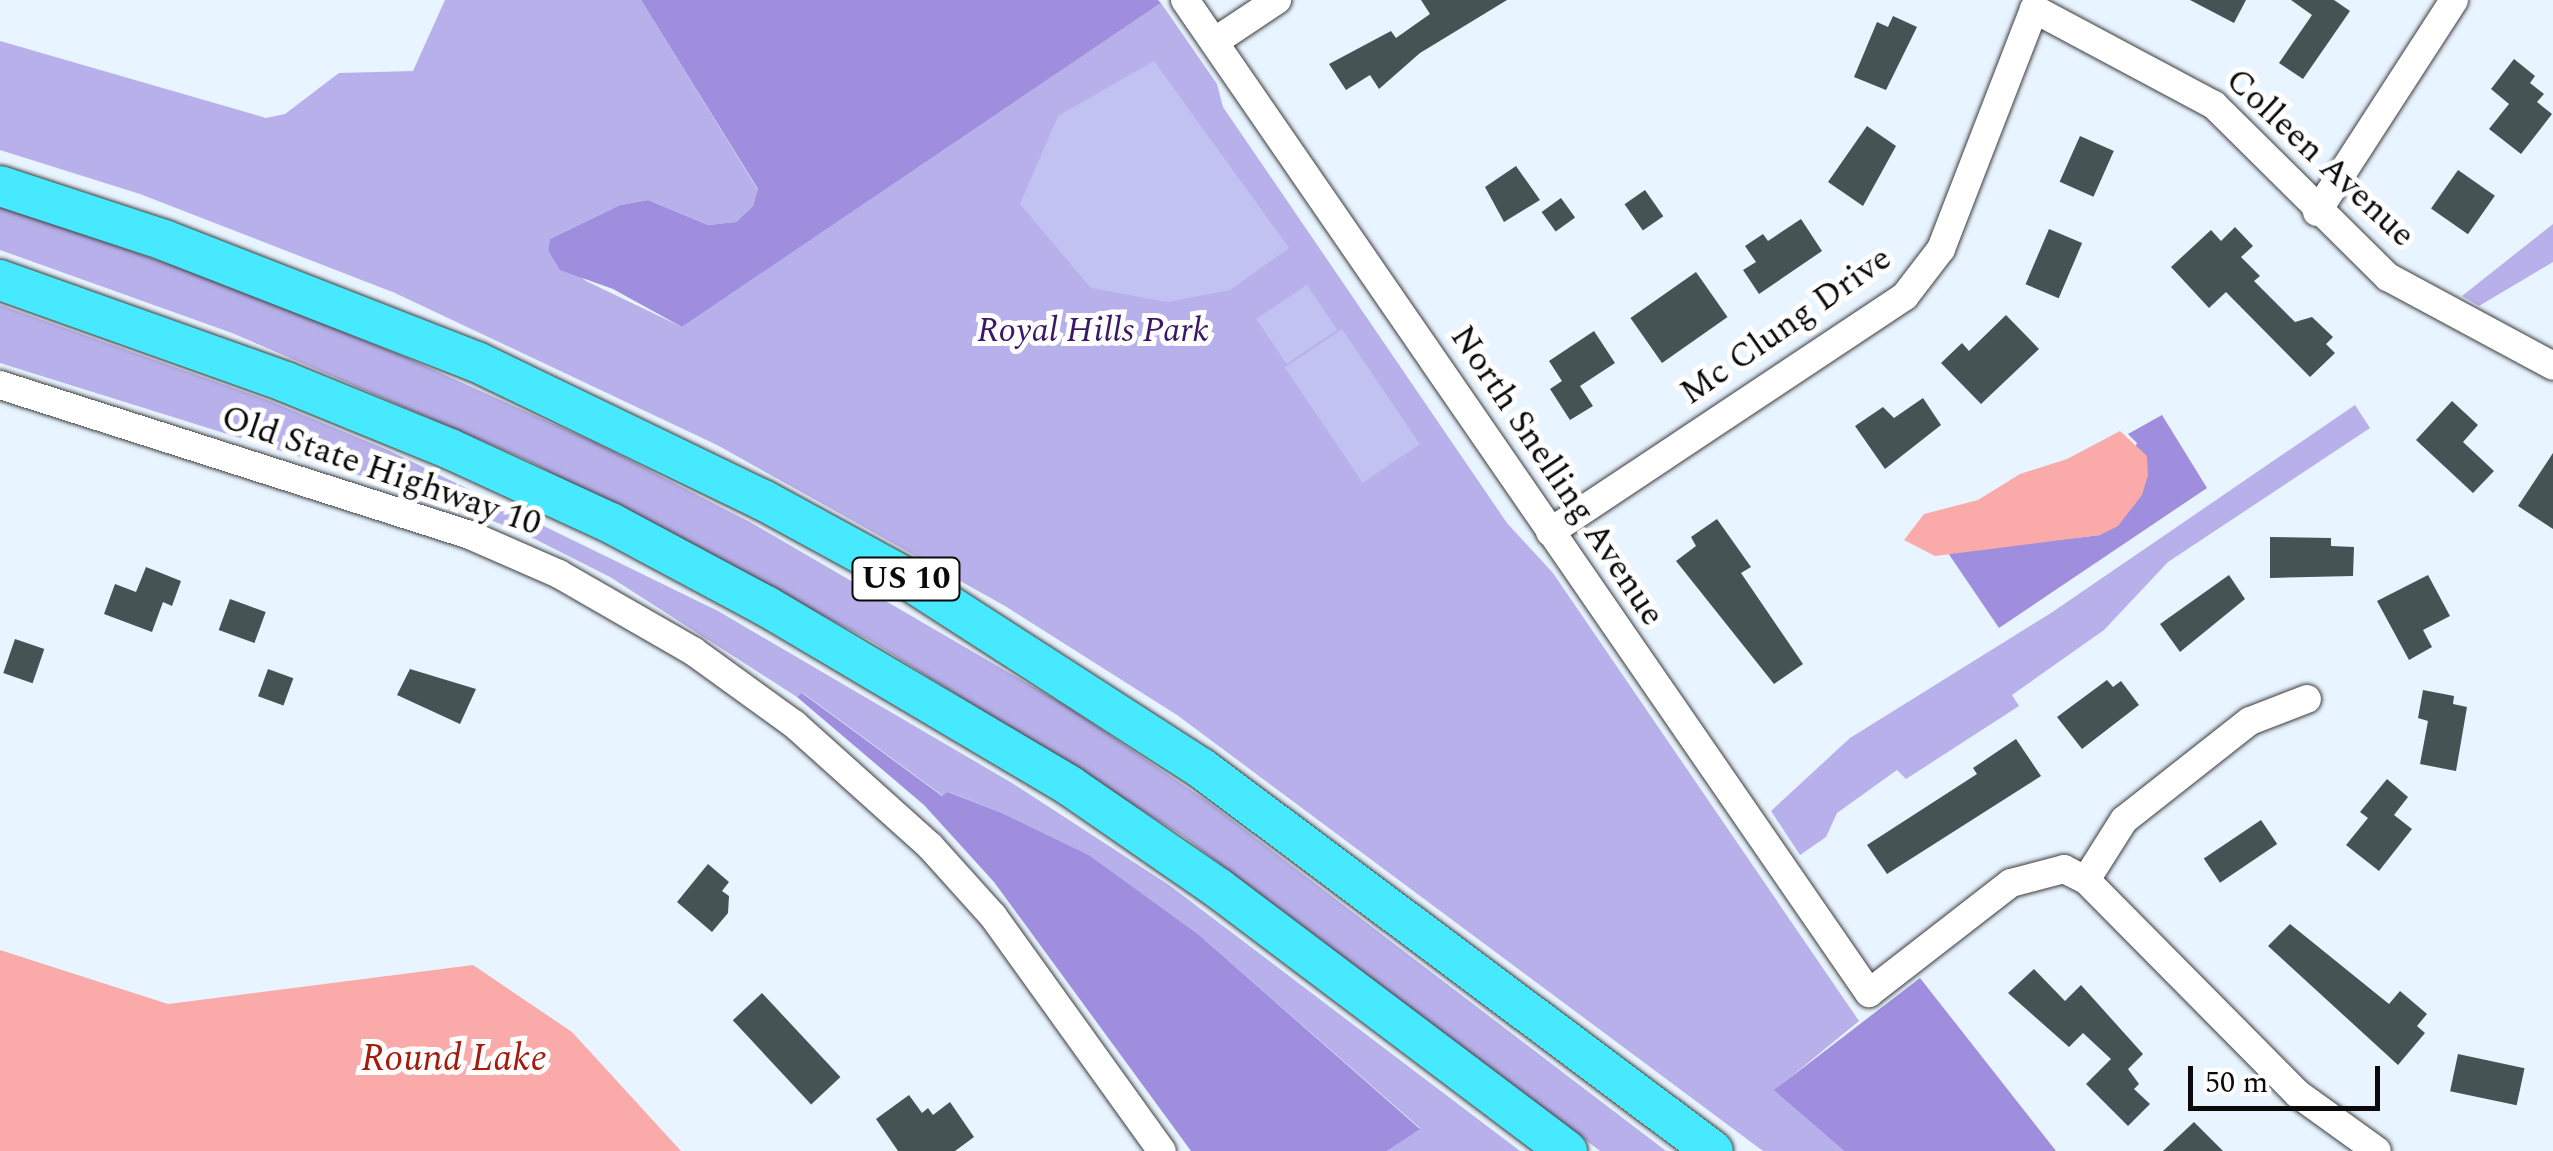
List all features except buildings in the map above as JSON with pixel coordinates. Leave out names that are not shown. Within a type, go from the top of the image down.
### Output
[{"type":"highway","name":"US 10","points":[[0,186],[164,240],[477,362],[710,473],[906,578],[1201,768],[1713,1151]]},
{"type":"highway","name":"US 10","points":[[0,280],[286,382],[450,449],[611,522],[766,606],[1070,786],[1218,888],[1567,1151]]},
{"type":"street","name":"North Snelling Avenue","points":[[1185,0],[1869,993],[2011,883],[2064,868],[2086,880]]},
{"type":"street","points":[[1214,42],[1277,0]]},
{"type":"street","points":[[2317,212],[2454,0]]},
{"type":"street","name":"Colleen Avenue","points":[[2034,9],[2214,104],[2317,212],[2388,277],[2553,366]]},
{"type":"street","name":"Mc Clung Drive","points":[[1550,532],[1905,296],[1941,248],[2034,9]]},
{"type":"street","name":"Old State Highway 10","points":[[0,385],[472,536],[560,574],[693,651],[794,724],[930,846],[1004,930],[1162,1151]]},
{"type":"street","points":[[2307,699],[2250,721],[2124,820],[2086,880],[2298,1094],[2377,1151]]},
{"type":"green space","name":"Royal Hills Park","points":[[445,0],[641,0],[758,190],[753,206],[736,222],[708,225],[648,200],[620,205],[550,239],[548,250],[586,281],[682,327],[1161,3],[1217,84],[1223,107],[1507,523],[1553,573],[1859,1021],[1775,1090],[1844,1151],[1763,1151],[1177,715],[1005,606],[717,445],[395,293],[140,194],[0,150],[0,41],[266,118],[285,114],[339,73],[413,71]]},
{"type":"green space","points":[[0,205],[220,282],[405,357],[598,444],[750,522],[1068,707],[1207,801],[1666,1151],[1600,1151],[1183,836],[871,641],[529,461],[232,333],[0,250]]},
{"type":"green space","points":[[2553,224],[2553,262],[2479,306],[2462,296]]},
{"type":"green space","points":[[0,305],[270,401],[388,450],[718,611],[1012,783],[1169,885],[1520,1151],[1387,1151],[1420,1128],[1198,934],[1089,855],[1002,813],[949,792],[943,796],[803,693],[797,697],[610,577],[523,533],[448,503],[0,363]]},
{"type":"green space","points":[[2355,405],[2370,428],[2168,562],[2104,630],[2012,695],[2019,706],[1906,779],[1897,770],[1837,813],[1826,837],[1800,855],[1771,811],[1850,738],[2051,613]]},
{"type":"shaded area","points":[[641,0],[1161,3],[682,327],[613,289],[560,270],[548,250],[550,239],[620,205],[648,200],[708,225],[736,222],[753,206],[758,189]]},
{"type":"shaded area","points":[[1154,61],[1289,248],[1230,290],[1168,302],[1091,288],[1020,204],[1058,116]]},
{"type":"shaded area","points":[[1307,285],[1337,330],[1287,364],[1256,319]]},
{"type":"shaded area","points":[[1342,329],[1420,444],[1363,483],[1285,368]]},
{"type":"shaded area","points":[[2162,415],[2207,488],[1999,628],[1948,553],[2100,535],[2137,443],[2128,434]]},
{"type":"shaded area","points":[[802,693],[942,796],[948,792],[1002,813],[1089,855],[1198,934],[1420,1129],[1387,1151],[1191,1151],[994,882],[924,805],[797,697]]},
{"type":"shaded area","points":[[1920,978],[2056,1151],[1844,1151],[1774,1090]]},
{"type":"water","points":[[2120,431],[2147,456],[2148,475],[2142,495],[2118,526],[2100,535],[1935,556],[1904,540],[1924,514],[1978,500],[2020,474],[2067,459]]},
{"type":"water","name":"Round Lake","points":[[0,950],[168,1004],[473,965],[572,1032],[681,1151],[0,1151]]}]
